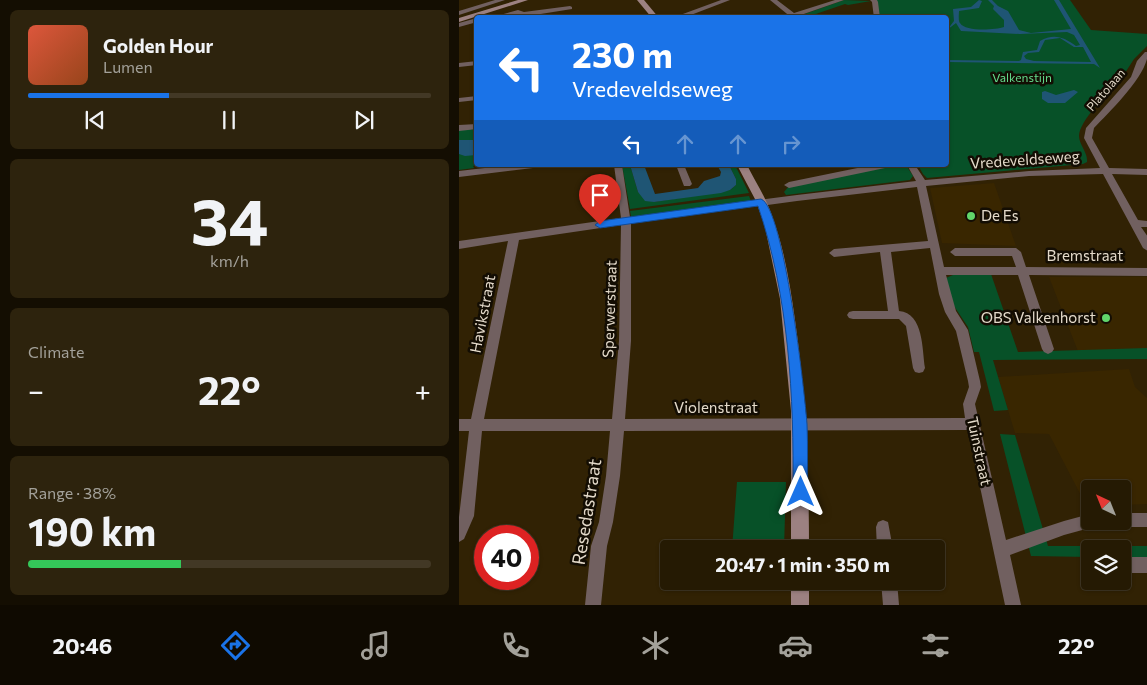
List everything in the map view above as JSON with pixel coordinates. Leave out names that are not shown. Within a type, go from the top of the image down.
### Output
[{"type":"street","points":[[459,14],[489,2],[502,0]]},
{"type":"street","points":[[476,15],[525,0]]},
{"type":"street","points":[[640,0],[653,15]]},
{"type":"street","points":[[684,15],[727,0]]},
{"type":"street","points":[[773,0],[795,15]]},
{"type":"street","points":[[799,15],[841,0]]},
{"type":"street","points":[[873,0],[876,15]]},
{"type":"street","points":[[530,15],[570,8]]},
{"type":"street","points":[[506,15],[519,12],[523,15]]},
{"type":"street","points":[[459,20],[474,15]]},
{"type":"street","points":[[459,25],[474,21]]},
{"type":"street","name":"Platolaan","points":[[1147,54],[1141,61],[1134,78],[1089,131],[1089,142],[1147,248]]},
{"type":"street","points":[[459,65],[474,63]]},
{"type":"street","points":[[459,100],[474,98]]},
{"type":"street","points":[[459,128],[474,126]]},
{"type":"street","points":[[459,174],[517,167]]},
{"type":"street","name":"Sperwerstraat","points":[[617,424],[620,414],[627,291],[626,221],[618,167]]},
{"type":"street","points":[[680,167],[687,184]]},
{"type":"street","points":[[743,167],[761,203],[772,231],[784,284],[795,356],[800,425],[800,540]]},
{"type":"street","points":[[833,167],[838,174]]},
{"type":"street","points":[[789,185],[875,167]]},
{"type":"street","name":"Tuinstraat","points":[[912,167],[921,184],[948,306],[962,330],[974,381],[975,386],[969,404],[1013,605]]},
{"type":"street","name":"Vredeveldseweg","points":[[459,245],[841,192],[1041,173],[1104,170],[1147,172]]},
{"type":"street","points":[[1134,223],[1147,224]]},
{"type":"street","name":"Havikstraat","points":[[459,534],[467,516],[476,426],[514,237]]},
{"type":"street","points":[[834,253],[934,244]]},
{"type":"street","points":[[885,248],[893,315]]},
{"type":"street","points":[[955,252],[1016,252],[1048,349]]},
{"type":"street","name":"Bremstraat","points":[[941,271],[1147,272]]},
{"type":"street","points":[[853,315],[902,315],[912,324],[919,368]]},
{"type":"street","name":"Resedastraat","points":[[593,605],[599,546],[606,522],[613,476],[617,424]]},
{"type":"street","name":"Violenstraat","points":[[459,426],[973,424]]},
{"type":"street","points":[[1131,520],[1147,520]]},
{"type":"street","points":[[1001,548],[1008,548],[1081,524]]},
{"type":"street","points":[[883,527],[884,540]]},
{"type":"street","points":[[1131,564],[1147,565]]},
{"type":"street","points":[[800,590],[800,605]]},
{"type":"street","points":[[890,590],[891,605]]},
{"type":"shaded area","name":"De Es","points":[[994,183],[1016,246],[942,243],[930,188]]},
{"type":"shaded area","name":"OBS Valkenhorst","points":[[1049,277],[1147,277],[1147,359],[1081,359]]},
{"type":"shaded area","points":[[1129,369],[1135,387],[1147,398],[1147,504],[1131,505],[1131,480],[1081,480],[1081,495],[1049,434],[1015,433],[998,377]]},
{"type":"green space","points":[[844,0],[871,1],[845,4],[813,15],[802,15]]},
{"type":"green space","name":"Valkenstijn","points":[[875,0],[1070,0],[1091,30],[1147,34],[1147,46],[1134,59],[1121,79],[1116,79],[1115,82],[1118,82],[1095,108],[1080,130],[1080,142],[1087,162],[1083,164],[927,178],[919,167],[949,167],[949,15],[878,15]]},
{"type":"green space","points":[[459,130],[474,130],[474,168],[459,170]]},
{"type":"green space","points":[[622,167],[631,167],[638,192],[654,202],[730,190],[736,185],[736,179],[730,167],[736,167],[749,193],[630,209]]},
{"type":"green space","points":[[889,167],[907,167],[913,176],[910,180],[786,195],[784,192],[789,186]]},
{"type":"green space","points":[[749,196],[751,201],[636,216],[631,216],[630,211]]},
{"type":"green space","points":[[991,274],[1018,352],[1147,348],[1147,359],[993,360],[1008,410],[994,411],[979,352],[974,352],[968,327],[954,306],[946,278],[953,275]]},
{"type":"green space","points":[[1000,434],[1015,435],[1048,546],[1081,546],[1081,557],[1031,556]]},
{"type":"green space","points":[[737,482],[786,482],[784,540],[733,540]]},
{"type":"green space","points":[[1131,546],[1147,546],[1147,557],[1131,557]]},
{"type":"water","points":[[979,0],[982,1],[979,8],[959,11],[959,22],[968,28],[994,29],[1004,27],[1004,20],[993,9],[994,6],[988,0],[992,0],[998,6],[1008,11],[1019,30],[1031,33],[1071,29],[1054,0],[1059,0],[1100,68],[1094,64],[949,62],[949,60],[1019,61],[1023,52],[1037,50],[1040,41],[1050,37],[1059,37],[1076,46],[1080,45],[1074,35],[1067,32],[1020,34],[961,31],[956,23],[949,28],[954,21],[953,9],[971,7]],"holes":[[[1060,38],[1074,47],[1083,47],[1091,62],[1034,61],[1026,59],[1024,56],[1028,53],[1039,52],[1045,40]]]},
{"type":"water","points":[[1074,90],[1078,92],[1065,103],[1048,103],[1042,99],[1042,92],[1045,91],[1056,95]]},
{"type":"water","points":[[459,140],[474,140],[474,155],[465,156],[459,154]]},
{"type":"water","points":[[631,167],[645,167],[655,194],[698,188],[704,181],[720,176],[721,172],[718,167],[730,167],[736,179],[736,185],[730,190],[721,193],[654,202],[645,201],[638,192]]},
{"type":"place","name":"De Es","points":[[971,216]]},
{"type":"place","name":"OBS Valkenhorst","points":[[1106,318]]},
{"type":"route","points":[[600,225],[761,203],[772,231],[780,265],[795,356],[800,425],[801,492]]}]
